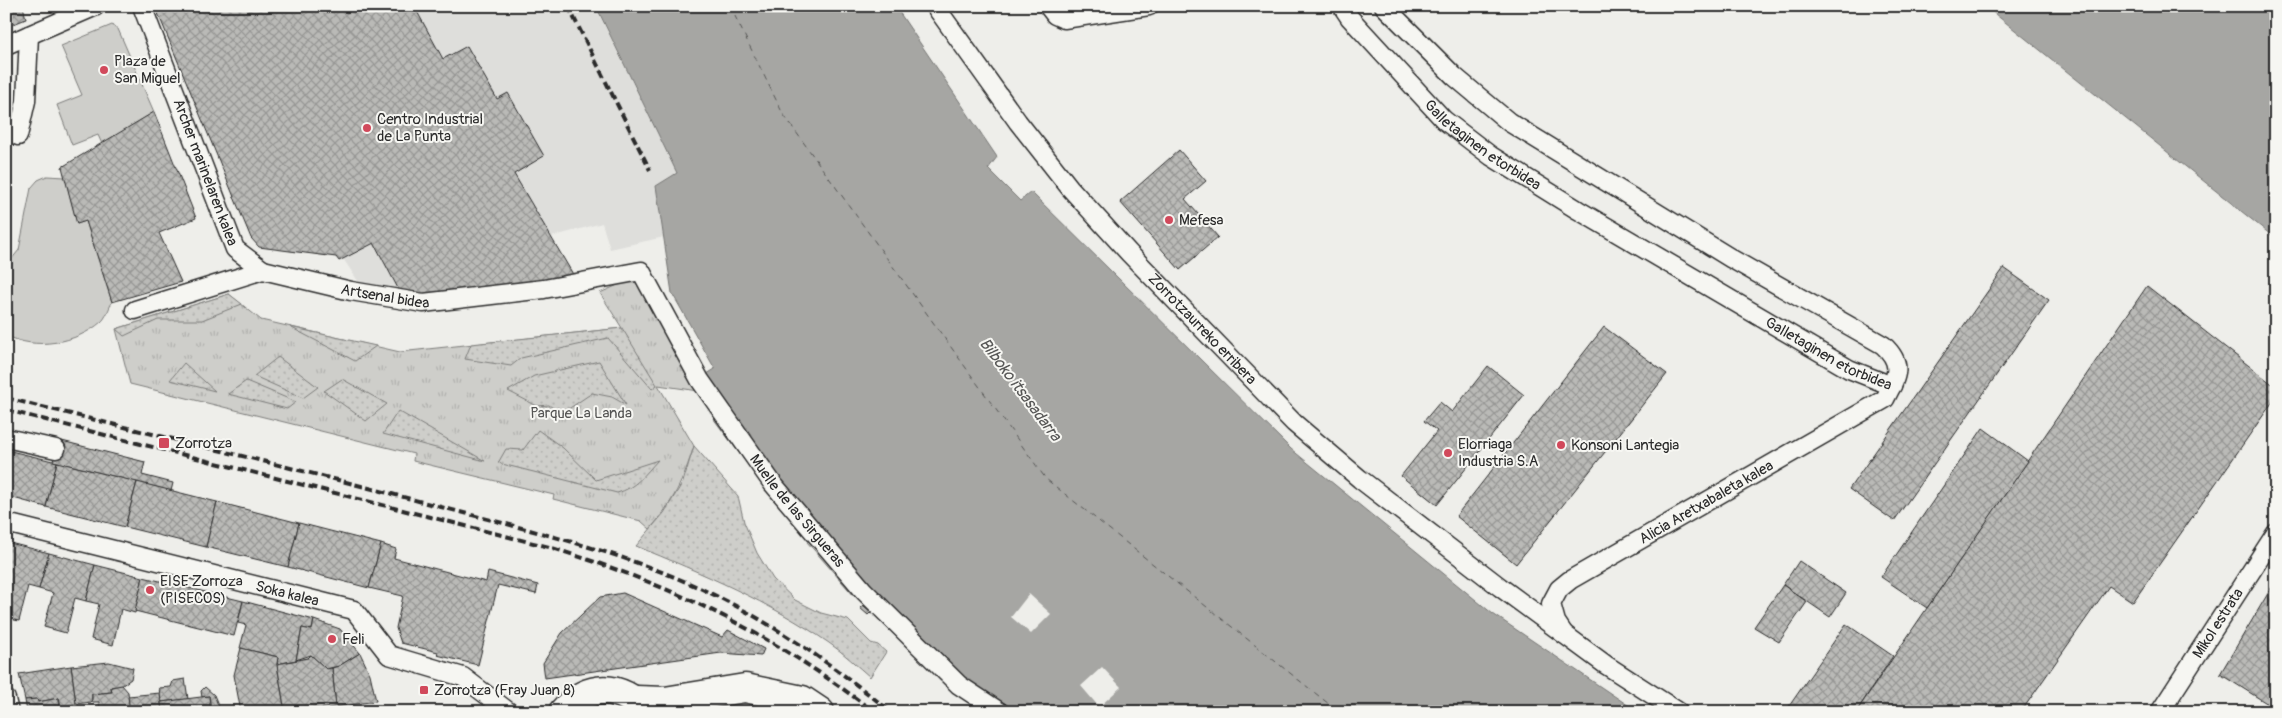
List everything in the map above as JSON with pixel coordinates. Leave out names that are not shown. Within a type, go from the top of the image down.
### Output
[{"type":"main road","points":[[563,712],[573,701],[588,693],[604,690],[621,692],[642,706],[665,700],[745,688],[802,700],[820,712]]},
{"type":"street","points":[[6,45],[96,6]]},
{"type":"street","name":"Archer marinelaren kalea","points":[[142,6],[235,249],[263,270]]},
{"type":"street","name":"Zorrotzaurreko erribera","points":[[935,6],[1018,122],[1070,188],[1214,342],[1294,423],[1360,479],[1520,602],[1606,665],[1679,712]]},
{"type":"street","points":[[1048,6],[1055,15],[1064,19],[1150,6]]},
{"type":"street","name":"Galletaginen etorbidea","points":[[1342,6],[1350,18],[1444,120],[1491,156],[1578,210],[1850,369],[1892,386],[1897,370],[1894,355],[1883,344],[1732,259],[1509,122],[1454,76],[1384,6]]},
{"type":"street","points":[[18,136],[26,101],[30,35]]},
{"type":"street","points":[[135,310],[263,270]]},
{"type":"street","name":"Artsenal bidea","points":[[263,270],[351,291],[423,303],[544,289],[641,271]]},
{"type":"street","name":"Muelle de las Sirgueras","points":[[641,271],[700,380],[773,484],[864,591],[960,685],[1000,712]]},
{"type":"street","name":"Alicia Aretxabaleta kalea","points":[[1554,596],[1558,589],[1570,580],[1885,399],[1892,386]]},
{"type":"street","points":[[6,438],[56,449]]},
{"type":"street","name":"Soka kalea","points":[[6,523],[354,610],[389,655],[463,677],[510,712]]},
{"type":"street","name":"Mikol estrata","points":[[2160,712],[2276,533]]},
{"type":"street","points":[[1520,602],[1543,600],[1554,596]]},
{"type":"street","points":[[1554,596],[1551,604],[1553,613],[1564,634]]},
{"type":"street","points":[[6,699],[9,712]]},
{"type":"shaded area","name":"Centro Industrial de La Punta","points":[[155,6],[595,6],[677,173],[656,186],[664,237],[610,249],[602,223],[551,237],[574,276],[424,299],[362,287],[344,260],[339,261],[336,257],[259,247],[251,238]]},
{"type":"green space","name":"Plaza de San Miguel","points":[[112,25],[118,29],[154,112],[102,144],[98,135],[72,145],[57,105],[82,95],[61,46]]},
{"type":"green space","points":[[47,176],[65,177],[77,224],[86,221],[112,302],[103,320],[80,335],[68,340],[29,343],[6,335],[6,266],[19,250],[31,188],[38,180]]},
{"type":"green space","name":"Parque La Landa","points":[[638,276],[699,391],[658,385],[694,446],[677,490],[650,529],[641,521],[553,499],[554,495],[413,461],[414,454],[130,384],[116,329],[229,294],[261,320],[400,352],[622,328],[600,293]]},
{"type":"green space","points":[[229,294],[242,304],[202,320],[158,320],[124,336],[116,329]]},
{"type":"green space","points":[[290,327],[376,346],[355,361]]},
{"type":"green space","points":[[622,328],[657,385],[652,389],[608,338],[521,358],[511,366],[465,359],[471,344]]},
{"type":"green space","points":[[278,357],[318,387],[303,398],[254,376]]},
{"type":"green space","points":[[599,361],[626,405],[612,397],[592,393],[561,414],[549,405],[537,406],[508,391],[534,376]]},
{"type":"green space","points":[[184,363],[215,391],[170,380]]},
{"type":"green space","points":[[342,379],[387,404],[366,421],[324,391]]},
{"type":"green space","points":[[246,381],[296,402],[287,409],[228,394]]},
{"type":"green space","points":[[398,411],[485,461],[383,434]]},
{"type":"green space","points":[[718,414],[756,466],[751,469],[713,418]]},
{"type":"green space","points":[[538,430],[563,448],[596,480],[658,460],[635,484],[617,493],[498,463],[506,449],[523,450]]},
{"type":"green space","points":[[694,446],[738,496],[744,522],[757,553],[773,579],[795,600],[821,613],[848,620],[871,643],[878,645],[886,652],[870,677],[835,647],[783,614],[711,578],[636,546],[664,513],[683,482]]},
{"type":"green space","points":[[811,538],[859,593],[855,597],[807,542]]},
{"type":"water","name":"Bilboko itsasadarra","points":[[596,6],[895,6],[997,157],[988,169],[1020,201],[1031,192],[1291,449],[1493,614],[1638,712],[1014,712],[966,678],[859,576],[780,478],[707,374],[715,369],[672,293],[656,186],[677,173]]},
{"type":"water","points":[[1985,6],[2276,6],[2276,239]]},
{"type":"pier","points":[[1029,594],[1051,614],[1031,634],[1011,617]]},
{"type":"pier","points":[[1102,667],[1121,687],[1099,707],[1081,686]]},
{"type":"building","points":[[6,6],[23,6],[26,19],[6,27]]},
{"type":"building","name":"Centro Industrial de La Punta","points":[[155,6],[414,6],[443,59],[467,46],[497,99],[508,93],[544,156],[514,174],[574,276],[424,299],[401,294],[374,243],[339,261],[336,257],[259,247],[251,238]]},
{"type":"building","points":[[154,112],[196,218],[159,233],[181,282],[112,302],[86,221],[77,224],[62,167]]},
{"type":"building","name":"Mefesa","points":[[1179,150],[1206,181],[1185,199],[1218,237],[1180,270],[1120,202]]},
{"type":"building","points":[[2004,268],[2049,300],[1894,521],[1849,489]]},
{"type":"building","points":[[2147,286],[2276,387],[2276,397],[2133,602],[2109,586],[2021,712],[1856,712]]},
{"type":"building","name":"Konsoni Lantegia","points":[[1604,327],[1667,374],[1516,564],[1456,516]]},
{"type":"building","name":"Elorriaga Industria S.A","points":[[1488,366],[1524,395],[1437,505],[1401,476],[1437,431],[1424,421],[1440,402],[1452,412]]},
{"type":"building","points":[[1983,428],[2028,461],[1927,608],[1881,577]]},
{"type":"building","points":[[58,440],[145,462],[142,475],[173,483],[171,491],[53,461]]},
{"type":"building","points":[[6,450],[57,462],[46,507],[6,496]]},
{"type":"building","points":[[57,462],[137,482],[125,527],[46,507]]},
{"type":"building","points":[[137,482],[217,502],[206,547],[125,527]]},
{"type":"building","points":[[217,502],[299,523],[288,567],[206,547]]},
{"type":"building","points":[[299,523],[381,544],[369,588],[288,567]]},
{"type":"building","points":[[6,542],[49,553],[39,589],[28,586],[19,621],[6,618]]},
{"type":"building","points":[[381,544],[396,549],[394,558],[486,582],[488,572],[538,585],[536,594],[498,585],[478,665],[437,655],[438,652],[401,643],[396,628],[403,596],[369,588]]},
{"type":"building","points":[[49,553],[95,565],[86,601],[75,598],[66,633],[44,627],[53,593],[39,589]]},
{"type":"building","points":[[1799,561],[1846,593],[1830,617],[1783,585]]},
{"type":"building","points":[[95,565],[143,577],[135,613],[121,609],[113,645],[91,639],[99,604],[86,601]]},
{"type":"building","points":[[143,577],[243,601],[234,636],[135,611]]},
{"type":"building","points":[[2276,580],[2276,709],[2220,674]]},
{"type":"building","points":[[1783,585],[1807,602],[1779,642],[1754,627]]},
{"type":"building","points":[[623,593],[722,637],[728,630],[764,649],[761,656],[721,653],[545,678],[543,663],[562,633],[600,597]]},
{"type":"building","points":[[243,601],[314,620],[312,630],[302,628],[296,660],[277,664],[278,657],[240,648],[246,625],[238,623]]},
{"type":"building","points":[[863,605],[871,612],[868,615],[860,608]]},
{"type":"building","points":[[314,620],[340,629],[360,653],[339,666],[326,669],[311,655],[296,660],[302,628],[312,630]]},
{"type":"building","points":[[1846,624],[1893,656],[1856,712],[1785,712]]},
{"type":"building","points":[[241,648],[278,657],[277,664],[285,712],[241,712],[234,675]]},
{"type":"building","points":[[360,653],[370,674],[376,701],[336,707],[332,668],[339,666]]},
{"type":"building","points":[[311,655],[326,669],[332,668],[336,707],[285,712],[277,664],[308,658]]},
{"type":"building","points":[[109,662],[133,668],[131,679],[121,686],[111,687],[112,692],[92,694],[92,702],[76,704],[71,666]]},
{"type":"building","points":[[71,666],[76,704],[61,706],[59,698],[38,702],[37,699],[25,700],[19,674]]},
{"type":"building","points":[[185,679],[188,699],[161,702],[159,688],[171,687],[173,681]]},
{"type":"building","points":[[122,685],[128,692],[130,712],[100,712],[99,702],[92,702],[92,694],[112,692],[111,687]]},
{"type":"building","points":[[205,687],[214,695],[221,712],[211,712],[209,696],[202,697],[201,691]]},
{"type":"building","points":[[160,693],[162,712],[130,712],[128,696]]},
{"type":"building","points":[[209,696],[211,712],[162,712],[161,702]]},
{"type":"building","points":[[59,698],[60,712],[27,712],[25,700],[37,699],[38,702]]},
{"type":"building","points":[[100,709],[100,712],[70,712]]},
{"type":"ferry route","points":[[730,6],[783,114],[1046,479],[1339,712]]},
{"type":"railway","points":[[568,6],[650,170]]},
{"type":"railway","points":[[6,398],[507,524],[574,542],[640,564],[704,590],[778,630],[824,661],[891,712]]},
{"type":"railway","points":[[6,410],[549,547],[594,562],[679,595],[759,635],[836,684],[874,712]]},
{"type":"place","name":"Plaza de San Miguel","points":[[104,70]]},
{"type":"place","name":"Centro Industrial de La Punta","points":[[367,128]]},
{"type":"place","name":"Mefesa","points":[[1169,220]]},
{"type":"place","name":"Zorrotza","points":[[164,443]]},
{"type":"place","name":"Konsoni Lantegia","points":[[1561,445]]},
{"type":"place","name":"Elorriaga Industria S.A","points":[[1448,453]]},
{"type":"place","name":"EISE Zorroza (PISECOS)","points":[[150,590]]},
{"type":"place","name":"Feli","points":[[332,639]]},
{"type":"place","name":"Zorrotza (Fray Juan 8)","points":[[424,690]]}]
